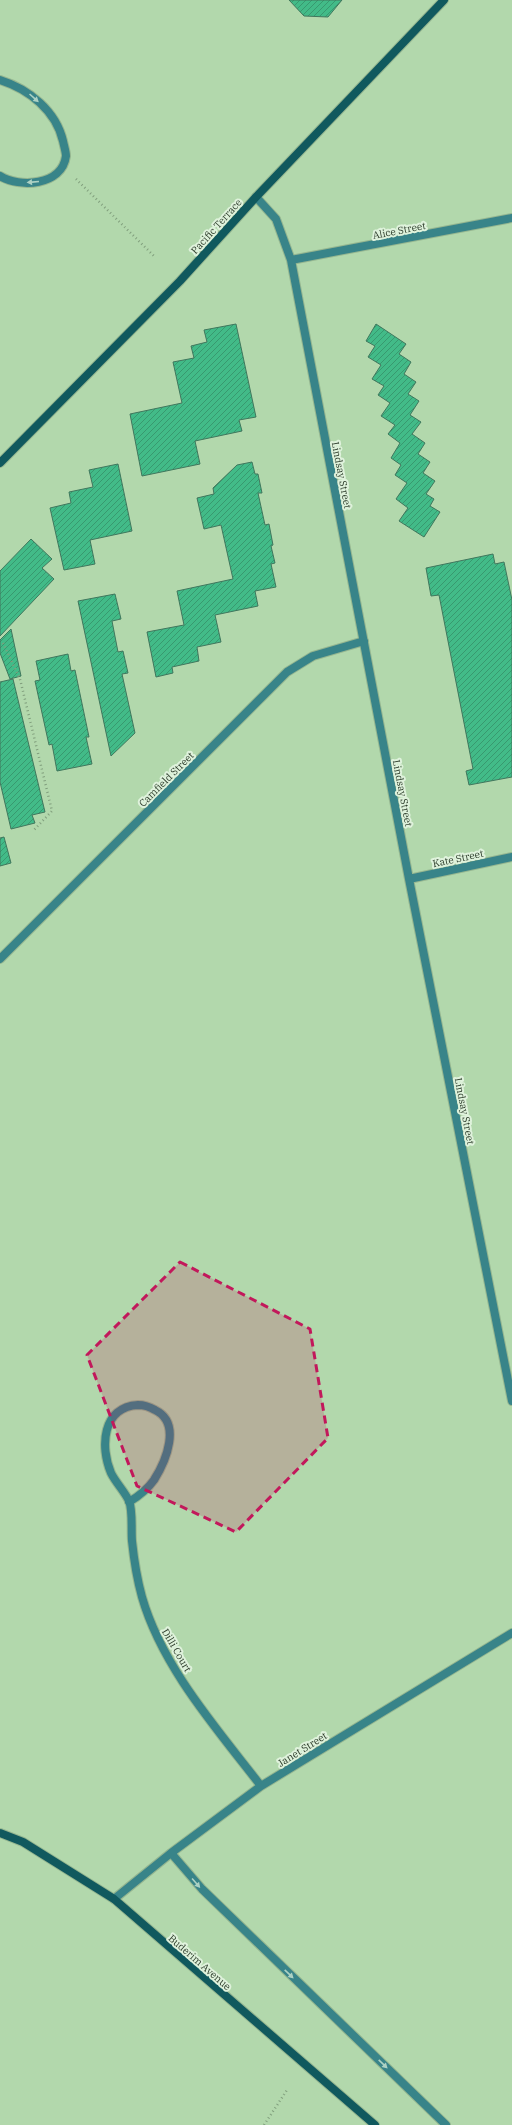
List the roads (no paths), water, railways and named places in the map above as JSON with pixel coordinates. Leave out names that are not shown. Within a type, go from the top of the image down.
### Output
[{"type":"street","name":"Pacific Terrace","points":[[0,463],[180,282],[256,197],[444,0]]},
{"type":"street","points":[[0,80],[15,85],[33,96],[48,112],[60,132],[66,156],[62,166],[53,176],[37,183],[16,182],[0,176]]},
{"type":"street","name":"Lindsay Street","points":[[256,197],[276,219],[291,260],[409,879],[512,1401]]},
{"type":"street","name":"Alice Street","points":[[291,260],[512,218]]},
{"type":"street","name":"Camfield Street","points":[[0,959],[287,672],[313,656],[364,642]]},
{"type":"street","name":"Kate Street","points":[[409,879],[512,857]]},
{"type":"street","name":"Dilli Court","points":[[129,1502],[142,1494],[154,1480],[167,1452],[169,1440],[166,1418],[158,1412],[139,1405],[120,1410],[112,1417],[107,1425],[105,1450],[111,1472],[119,1488],[129,1502],[136,1570],[142,1597],[153,1629],[188,1689],[261,1786]]},
{"type":"street","name":"Janet Street","points":[[114,1900],[171,1853],[261,1786],[512,1633]]},
{"type":"street","name":"Buderim Avenue","points":[[0,1833],[23,1842],[114,1900],[374,2125]]},
{"type":"street","points":[[171,1853],[202,1889],[446,2125]]}]
